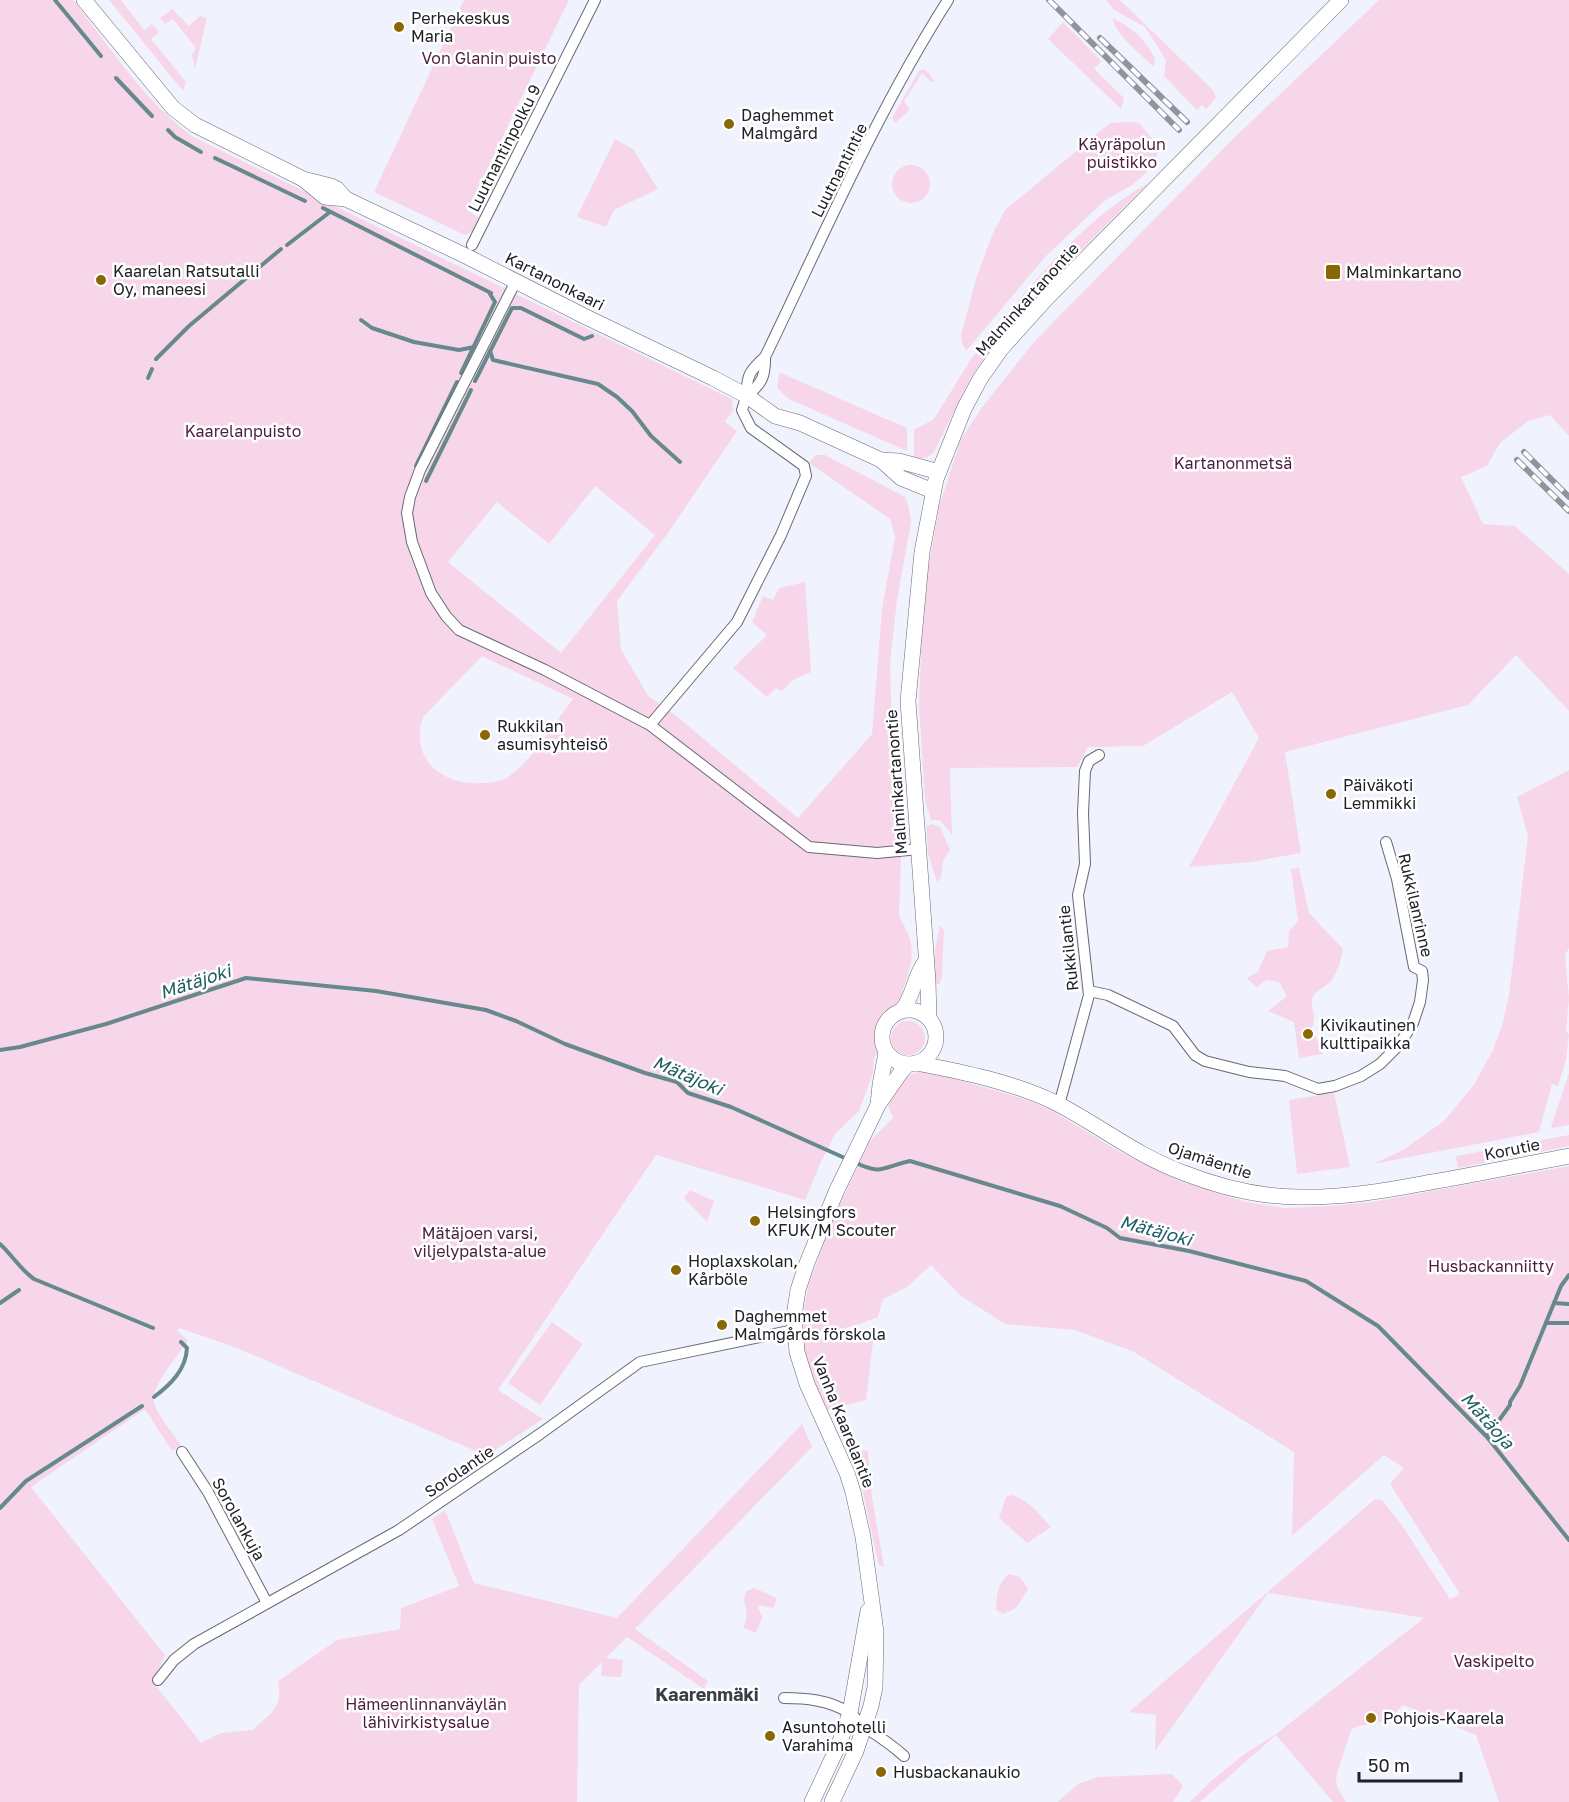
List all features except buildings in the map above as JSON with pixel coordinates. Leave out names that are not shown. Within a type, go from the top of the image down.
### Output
[{"type":"main road","name":"Kartanonkaari","points":[[84,0],[162,95],[188,120],[220,139],[303,179],[325,197],[346,199],[516,281],[747,396],[775,416],[800,423],[881,460],[901,478],[933,491]]},
{"type":"main road","name":"Malminkartanontie","points":[[929,1019],[908,701],[917,591],[933,491],[964,409],[980,379],[1001,349],[1045,300],[1341,0]]},
{"type":"main road","name":"Kartanonkaari","points":[[881,460],[899,461],[939,472]]},
{"type":"main road","name":"Malminkartanontie","points":[[902,1010],[907,1005],[920,968],[926,961]]},
{"type":"main road","points":[[878,1105],[901,1072],[928,1056],[935,1043],[935,1030],[929,1019],[920,1012],[902,1010],[889,1018],[882,1031],[883,1046],[886,1053],[900,1063],[912,1064]]},
{"type":"main road","name":"Ojamäentie","points":[[935,1043],[951,1065],[964,1074]]},
{"type":"main road","points":[[878,1105],[886,1053]]},
{"type":"main road","name":"Ojamäentie","points":[[912,1064],[964,1074],[1032,1093],[1059,1105],[1142,1154],[1183,1173],[1249,1192],[1291,1197],[1325,1197],[1361,1194],[1462,1177]]},
{"type":"main road","name":"Vanha Kaarelantie","points":[[832,1802],[865,1727],[875,1686],[876,1632],[863,1537],[853,1492],[844,1466],[807,1384],[797,1352],[794,1330],[798,1290],[807,1263],[836,1192],[878,1105]]},
{"type":"main road","name":"Korutie","points":[[1462,1177],[1569,1156]]},
{"type":"main road","name":"Vanha Kaarelantie","points":[[812,1802],[839,1744],[850,1713],[870,1599]]},
{"type":"street","name":"Luutnantinpolku 9","points":[[472,245],[595,0]]},
{"type":"street","name":"Luutnantintie","points":[[650,725],[737,622],[781,535],[806,476],[804,466],[750,429],[742,410],[747,396],[746,381],[752,369],[765,357],[871,139],[917,52],[948,0]]},
{"type":"street","points":[[516,281],[420,470],[410,497],[407,513],[412,542],[431,593],[446,616],[459,630],[545,670],[650,725],[809,847],[877,853],[919,849]]},
{"type":"street","name":"Rukkilantie","points":[[1059,1105],[1087,1008],[1089,991],[1078,895],[1085,864],[1083,813],[1085,771],[1089,762],[1099,754]]},
{"type":"street","name":"Rukkilanrinne","points":[[1089,991],[1108,995],[1173,1026],[1195,1055],[1228,1068],[1285,1076],[1318,1089],[1335,1086],[1360,1076],[1380,1064],[1399,1045],[1413,1023],[1422,991],[1422,971],[1414,967],[1386,842]]},
{"type":"street","name":"Sorolantie","points":[[158,1680],[174,1660],[194,1644],[399,1530],[540,1434],[640,1362],[794,1330]]},
{"type":"street","name":"Sorolankuja","points":[[182,1452],[208,1492],[267,1603]]},
{"type":"street","points":[[783,1698],[823,1701],[850,1713],[904,1756]]},
{"type":"green space","name":"Kaarelanpuisto","points":[[0,0],[73,0],[145,92],[177,124],[195,138],[732,399],[733,411],[725,422],[737,431],[668,533],[617,601],[621,649],[648,696],[674,714],[798,818],[872,734],[882,609],[895,537],[890,519],[809,463],[816,455],[825,455],[905,497],[911,522],[897,600],[890,663],[902,828],[899,917],[909,937],[912,954],[902,992],[908,992],[882,1019],[875,1032],[878,1054],[874,1057],[873,1073],[859,1111],[835,1134],[805,1200],[656,1155],[498,1390],[543,1419],[492,1452],[485,1455],[237,1348],[179,1328],[177,1330],[188,1341],[161,1379],[154,1395],[154,1402],[155,1407],[181,1445],[172,1451],[145,1409],[31,1487],[165,1655],[153,1682],[201,1743],[221,1733],[253,1730],[277,1704],[278,1681],[337,1640],[400,1629],[401,1608],[459,1586],[432,1519],[445,1510],[474,1583],[617,1618],[802,1424],[812,1447],[635,1629],[708,1681],[704,1689],[627,1637],[606,1658],[623,1660],[621,1677],[601,1676],[602,1662],[579,1685],[577,1802],[0,1802]],"holes":[[[595,486],[655,535],[561,653],[448,562],[497,502],[549,544]],[[482,656],[573,699],[535,751],[517,770],[502,780],[467,783],[454,780],[432,766],[425,757],[420,732],[423,717]]]},
{"type":"green space","points":[[109,0],[121,0],[144,30],[152,24],[159,32],[151,39],[186,82],[183,91]]},
{"type":"green space","name":"Von Glanin puisto","points":[[464,0],[569,0],[467,210],[481,219],[472,232],[465,235],[374,192]]},
{"type":"green space","points":[[1106,0],[1120,0],[1213,90],[1216,98],[1206,109],[1202,105],[1197,110],[1164,76],[1166,60],[1145,27],[1114,10]]},
{"type":"green space","name":"Kartanonmetsä","points":[[1379,0],[1569,0],[1569,436],[1550,415],[1528,421],[1500,443],[1487,466],[1461,477],[1483,524],[1515,526],[1569,574],[1569,711],[1516,655],[1468,705],[1285,752],[1301,853],[1251,862],[1189,867],[1259,738],[1232,692],[1143,746],[1088,747],[1077,767],[950,768],[952,835],[940,820],[931,820],[925,800],[919,706],[923,599],[939,507],[961,439],[983,406],[1033,343],[1234,138]]},
{"type":"green space","points":[[172,9],[189,26],[200,16],[207,18],[195,69],[192,55],[196,48],[173,19],[165,24],[160,18]]},
{"type":"green space","points":[[1113,18],[1142,39],[1155,58],[1154,67],[1123,37],[1114,24]]},
{"type":"green space","points":[[1063,22],[1101,61],[1094,69],[1124,98],[1121,109],[1048,39]]},
{"type":"green space","points":[[923,69],[934,81],[931,82],[922,73],[904,101],[910,110],[895,123],[892,118],[919,71]]},
{"type":"green space","name":"Käyräpolun puistikko","points":[[1110,123],[1139,123],[1159,147],[1155,163],[1132,185],[1104,201],[1045,257],[966,351],[961,335],[976,279],[992,235],[1005,210]]},
{"type":"green space","points":[[615,139],[633,149],[658,189],[614,210],[606,227],[577,217]]},
{"type":"green space","points":[[911,165],[924,171],[930,184],[924,197],[911,203],[898,197],[892,184],[898,171]]},
{"type":"green space","points":[[1147,184],[1050,282],[997,341],[992,337],[991,333],[1026,292],[1082,232],[1124,198]]},
{"type":"green space","points":[[984,343],[992,347],[971,377],[934,452],[926,458],[914,459],[914,430],[934,419],[971,359]]},
{"type":"green space","points":[[781,373],[907,428],[907,451],[789,399],[777,388]]},
{"type":"green space","points":[[805,582],[811,672],[793,680],[782,691],[776,688],[767,697],[733,668],[767,635],[752,622],[763,596],[773,600],[779,588]]},
{"type":"green space","points":[[1569,770],[1569,948],[1565,955],[1569,998],[1566,1032],[1569,1034],[1566,1060],[1558,1086],[1552,1084],[1539,1132],[1373,1164],[1403,1150],[1444,1121],[1474,1085],[1493,1050],[1502,1026],[1509,995],[1528,836],[1517,797]]},
{"type":"green space","points":[[932,824],[940,827],[950,850],[943,861],[941,877],[937,882],[928,853],[926,826]]},
{"type":"green space","points":[[1299,868],[1309,913],[1343,949],[1332,980],[1317,992],[1312,1000],[1314,1020],[1312,1028],[1323,1054],[1299,1058],[1294,1022],[1268,1011],[1287,996],[1279,982],[1267,980],[1256,987],[1247,978],[1258,972],[1267,951],[1288,947],[1289,931],[1298,921],[1291,869]]},
{"type":"green space","points":[[940,925],[944,930],[942,978],[939,984],[934,985],[934,956]]},
{"type":"green space","points":[[908,1021],[920,1026],[925,1038],[920,1050],[908,1055],[896,1050],[891,1038],[896,1026]]},
{"type":"green space","points":[[928,1071],[1028,1100],[1049,1109],[1122,1153],[1175,1179],[1246,1202],[1285,1208],[1372,1202],[1569,1166],[1569,1802],[1499,1802],[1476,1735],[1403,1705],[1384,1721],[1358,1726],[1351,1730],[1336,1777],[1337,1787],[1346,1802],[1333,1802],[1276,1735],[1200,1802],[1190,1802],[1243,1755],[1276,1734],[1424,1618],[1268,1593],[1155,1751],[1156,1715],[1129,1712],[1375,1499],[1382,1500],[1401,1524],[1450,1599],[1460,1594],[1390,1484],[1404,1468],[1384,1455],[1292,1536],[1294,1452],[1134,1352],[1075,1330],[1005,1324],[961,1296],[931,1265],[907,1287],[883,1299],[878,1317],[837,1330],[811,1332],[810,1339],[827,1339],[875,1326],[866,1400],[827,1410],[811,1374],[803,1347],[802,1323],[808,1286],[834,1217],[870,1141],[893,1118],[888,1105],[895,1092],[907,1077]]},
{"type":"green space","points":[[1569,1073],[1569,1125],[1553,1128],[1551,1127]]},
{"type":"green space","points":[[1334,1093],[1350,1167],[1297,1174],[1289,1100]]},
{"type":"green space","points":[[1569,1135],[1569,1146],[1458,1168],[1456,1156]]},
{"type":"green space","points":[[690,1190],[714,1201],[707,1222],[684,1198]]},
{"type":"green space","points":[[552,1322],[583,1344],[540,1405],[508,1383]]},
{"type":"green space","points":[[864,1450],[868,1452],[872,1498],[884,1566],[879,1566],[862,1488],[853,1460],[855,1455]]},
{"type":"green space","points":[[1012,1495],[1029,1504],[1051,1527],[1027,1543],[999,1518],[1006,1497]]},
{"type":"green space","points":[[1009,1574],[1020,1577],[1028,1589],[1016,1608],[1003,1614],[996,1610],[997,1595],[1002,1582]]},
{"type":"green space","points":[[754,1588],[777,1598],[773,1608],[759,1605],[758,1608],[763,1617],[756,1633],[743,1628],[746,1616],[744,1600],[746,1591]]},
{"type":"green space","points":[[1172,1774],[1183,1786],[1173,1802],[1058,1802],[1078,1784],[1098,1777]]},
{"type":"waterway","points":[[55,0],[101,56]]},
{"type":"waterway","points":[[116,78],[152,116]]},
{"type":"waterway","points":[[168,130],[175,137],[201,152]]},
{"type":"waterway","points":[[215,158],[305,201]]},
{"type":"waterway","points":[[323,208],[491,293]]},
{"type":"waterway","points":[[287,245],[330,212]]},
{"type":"waterway","points":[[156,359],[189,326],[281,249]]},
{"type":"waterway","points":[[461,373],[495,302],[490,294]]},
{"type":"waterway","points":[[475,381],[512,308],[521,308],[584,339],[592,336]]},
{"type":"waterway","points":[[361,320],[372,328],[414,342],[459,350],[474,347]]},
{"type":"waterway","points":[[490,351],[493,360],[598,384],[632,411],[651,436],[680,462]]},
{"type":"waterway","points":[[148,378],[152,369]]},
{"type":"waterway","points":[[416,466],[457,382]]},
{"type":"waterway","points":[[426,481],[471,390]]},
{"type":"waterway","name":"Mätäjoki","points":[[0,1050],[20,1047],[106,1024],[246,978],[376,991],[486,1010],[565,1044],[677,1082],[688,1093],[731,1107],[847,1159]]},
{"type":"waterway","name":"Mätäjoki","points":[[854,1162],[871,1169],[882,1169],[910,1161],[1060,1206],[1107,1228],[1120,1238],[1189,1251],[1306,1281],[1378,1326],[1487,1437],[1569,1540]]},
{"type":"waterway","points":[[0,1244],[34,1279],[153,1328]]},
{"type":"waterway","name":"Mätäoja","points":[[1487,1437],[1510,1405],[1520,1386],[1561,1286],[1569,1275]]},
{"type":"waterway","points":[[0,1303],[19,1290]]},
{"type":"waterway","points":[[1554,1303],[1569,1304]]},
{"type":"waterway","points":[[1546,1323],[1569,1323]]},
{"type":"waterway","points":[[154,1397],[171,1382],[184,1363],[187,1348],[181,1342]]},
{"type":"waterway","points":[[0,1508],[26,1481],[142,1406]]},
{"type":"railway","points":[[1049,0],[1179,130]]},
{"type":"railway","points":[[1100,38],[1187,122]]},
{"type":"railway","points":[[1524,452],[1569,497]]},
{"type":"railway","points":[[1517,460],[1569,511]]},
{"type":"place","name":"Perhekeskus Maria","points":[[399,27]]},
{"type":"place","name":"Daghemmet Malmgård","points":[[729,124]]},
{"type":"place","name":"Malminkartano","points":[[1333,272]]},
{"type":"place","name":"Kaarelan Ratsutalli Oy, maneesi","points":[[101,280]]},
{"type":"place","name":"Rukkilan asumisyhteisö","points":[[485,735]]},
{"type":"place","name":"Päiväkoti Lemmikki","points":[[1331,794]]},
{"type":"place","name":"Kivikautinen kulttipaikka","points":[[1308,1034]]},
{"type":"place","name":"Helsingfors KFUK/M Scouter","points":[[755,1221]]},
{"type":"place","name":"Hoplaxskolan, Kårböle","points":[[676,1270]]},
{"type":"place","name":"Daghemmet Malmgårds förskola","points":[[722,1325]]},
{"type":"place","name":"Pohjois-Kaarela","points":[[1371,1718]]},
{"type":"place","name":"Asuntohotelli Varahima","points":[[770,1736]]},
{"type":"place","name":"Husbackanaukio","points":[[881,1772]]},
{"type":"district","name":"Kaarenmäki","points":[[707,1694]]},
{"type":"park label","name":"Mätäjoen varsi, viljelypalsta-alue","points":[[480,1242]]},
{"type":"park label","name":"Husbackanniitty","points":[[1491,1266]]},
{"type":"park label","name":"Vaskipelto","points":[[1494,1661]]},
{"type":"park label","name":"Hämeenlinnanväylän lähivirkistysalue","points":[[426,1713]]}]
